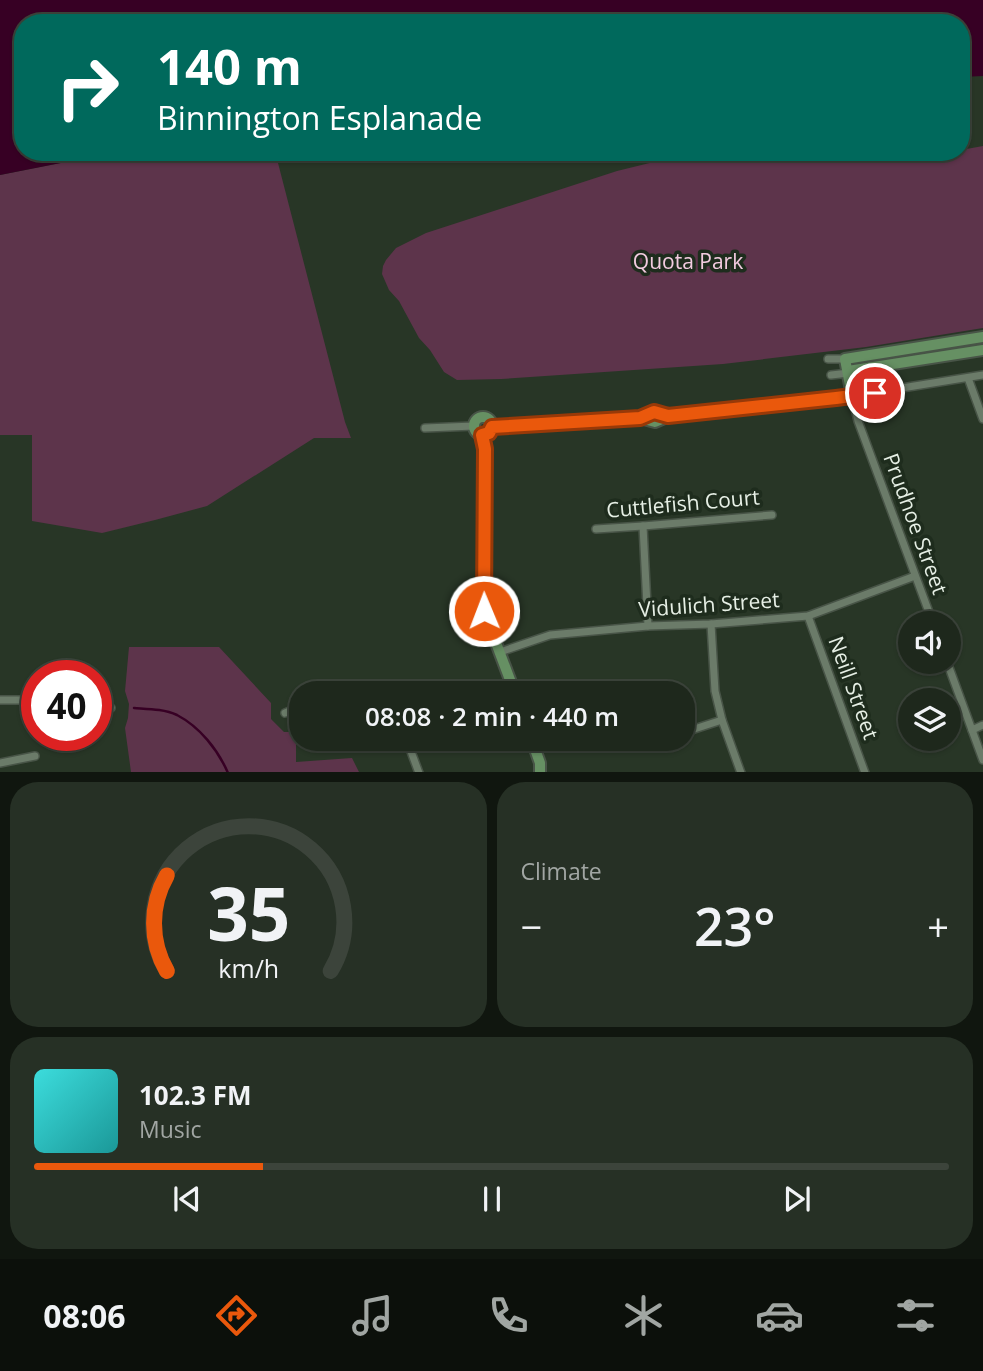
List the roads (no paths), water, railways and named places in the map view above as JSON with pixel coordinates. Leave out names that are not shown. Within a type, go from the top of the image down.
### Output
[{"type":"street","points":[[828,359],[845,359],[983,337]]},
{"type":"street","points":[[831,375],[983,350]]},
{"type":"street","points":[[845,359],[852,396]]},
{"type":"street","points":[[425,428],[489,433],[492,427],[640,418],[654,412],[668,416],[852,396],[983,375]]},
{"type":"street","points":[[968,378],[983,419]]},
{"type":"street","name":"Prudhoe Street","points":[[852,396],[858,421],[928,611]]},
{"type":"street","points":[[478,431],[485,449],[484,611],[510,681]]},
{"type":"street","name":"Cuttlefish Court","points":[[596,529],[772,514]]},
{"type":"street","points":[[643,527],[648,626]]},
{"type":"street","name":"Vidulich Street","points":[[500,652],[550,635],[808,616],[915,576]]},
{"type":"street","name":"Neill Street","points":[[808,616],[865,772]]},
{"type":"street","points":[[711,624],[715,691],[722,720],[741,772]]},
{"type":"street","points":[[951,674],[983,760]]},
{"type":"street","points":[[0,700],[21,699]]},
{"type":"street","points":[[285,713],[289,711]]},
{"type":"street","points":[[695,729],[722,720]]},
{"type":"street","points":[[972,730],[983,726]]},
{"type":"street","points":[[411,751],[419,772]]},
{"type":"street","points":[[536,751],[540,772]]},
{"type":"street","points":[[0,763],[35,756]]},
{"type":"waterway","points":[[134,708],[167,712],[185,720],[207,740],[227,772]]},
{"type":"park label","name":"Quota Park","points":[[688,262]]}]
